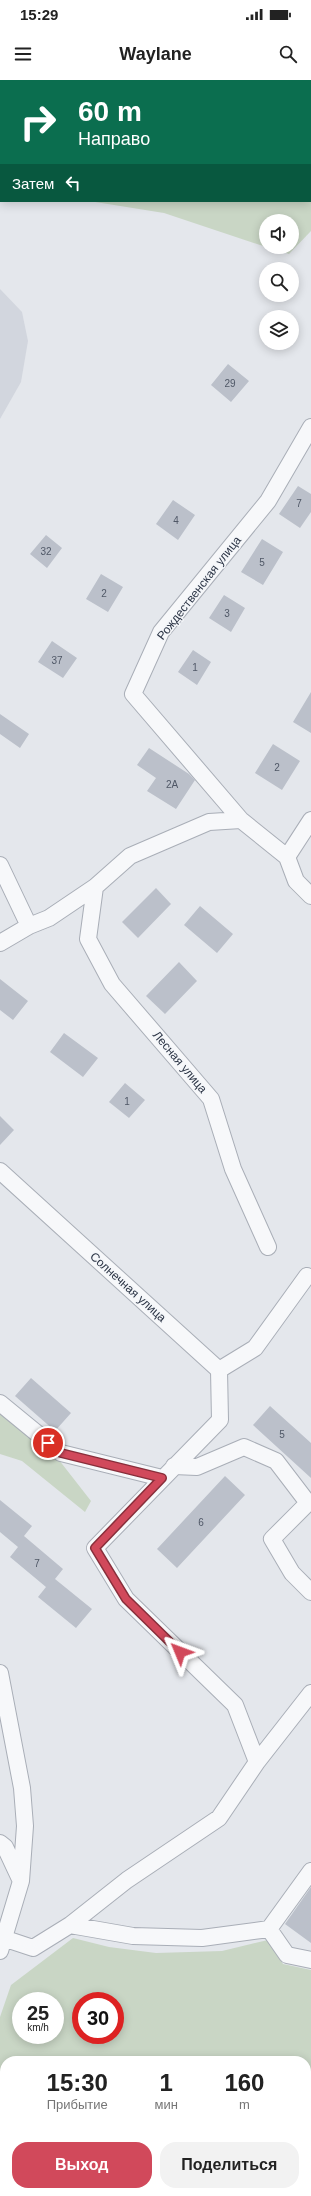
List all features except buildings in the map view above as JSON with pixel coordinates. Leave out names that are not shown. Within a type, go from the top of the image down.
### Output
[{"type":"street","name":"Рождественская улица","points":[[241,820],[133,694],[161,632],[268,501],[311,427]]},
{"type":"street","points":[[0,943],[29,926],[49,918],[95,887],[130,856],[209,822],[241,820],[287,857],[296,881],[311,896]]},
{"type":"street","points":[[287,857],[311,820]]},
{"type":"street","points":[[0,865],[29,926]]},
{"type":"street","name":"Лесная улица","points":[[95,887],[88,939],[112,984],[210,1099],[233,1169],[268,1247]]},
{"type":"street","name":"Солнечная улица","points":[[0,1171],[219,1370]]},
{"type":"street","points":[[257,1762],[235,1705],[126,1599],[95,1548],[220,1420],[219,1370],[255,1348],[307,1276]]},
{"type":"street","points":[[0,1403],[61,1453],[162,1478]]},
{"type":"street","points":[[174,1466],[197,1467],[244,1447],[276,1461],[308,1503],[272,1539],[292,1573],[311,1592]]},
{"type":"street","points":[[1,1678],[22,1788],[24,1826],[20,1881],[1,1943],[33,1948],[70,1925],[128,1880],[219,1818],[257,1762],[311,1693]]},
{"type":"street","points":[[0,1843],[5,1847],[20,1881]]},
{"type":"street","points":[[70,1925],[133,1936],[202,1938],[269,1929],[311,1871]]},
{"type":"street","points":[[269,1929],[287,1955],[311,1960]]},
{"type":"shaded area","points":[[0,289],[22,312],[28,341],[21,382],[0,419]]},
{"type":"green space","points":[[95,202],[311,202],[311,231],[299,244],[299,214],[259,214],[259,245],[164,213]]},
{"type":"green space","points":[[0,1409],[59,1460],[91,1501],[85,1512],[22,1461],[0,1454]]},
{"type":"green space","points":[[73,1938],[109,1947],[156,1953],[222,1951],[268,1940],[283,1964],[311,1970],[311,2056],[0,2056],[0,2017],[11,1985]]},
{"type":"route","points":[[48,1443],[61,1453],[162,1478],[95,1548],[126,1599],[180,1652]]}]
